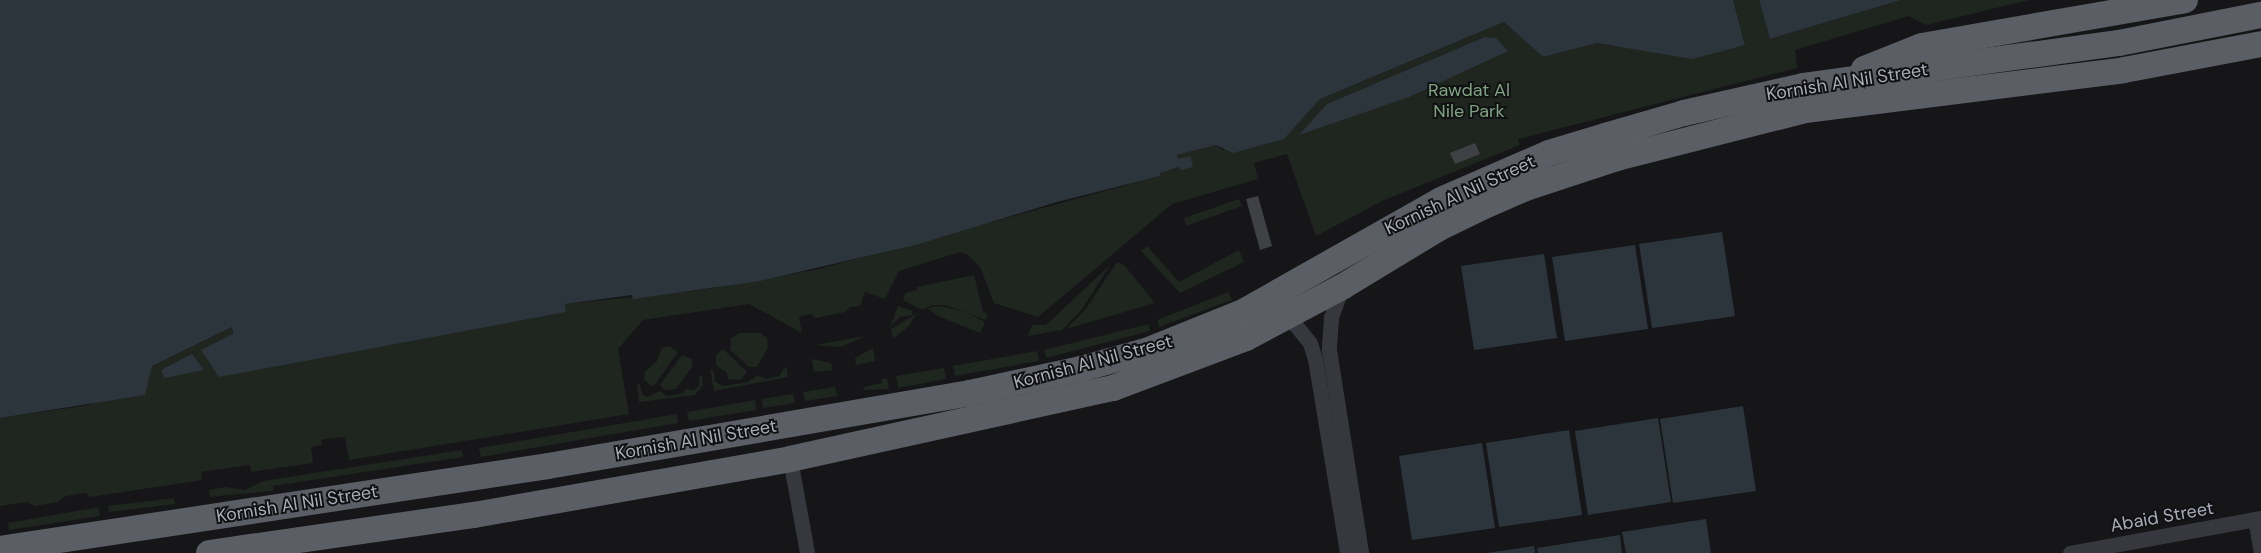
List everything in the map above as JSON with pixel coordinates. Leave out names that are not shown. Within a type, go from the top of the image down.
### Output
[{"type":"highway","points":[[1844,80],[1869,66],[1922,46],[2185,0]]},
{"type":"highway","name":"Kornish Al Nil Street","points":[[0,549],[548,466],[970,393],[1146,351],[1243,312],[1441,200],[1549,153],[1684,113],[1844,80],[2119,43],[2261,15]]},
{"type":"highway","name":"Kornish Al Nil Street","points":[[209,553],[474,515],[790,459],[1113,388],[1203,357],[1289,317],[1439,228],[1526,188],[1616,158],[1769,117],[1850,103],[2124,70],[2261,44]]},
{"type":"highway","points":[[548,466],[537,479],[544,496],[552,500]]},
{"type":"highway","points":[[467,478],[473,484],[479,499],[474,515]]},
{"type":"street","points":[[1342,287],[1332,318],[1330,350],[1361,553]]},
{"type":"street","points":[[1289,317],[1310,343],[1315,359],[1346,553]]},
{"type":"street","points":[[790,459],[807,553]]},
{"type":"street","points":[[2258,519],[2261,552]]},
{"type":"street","name":"Abaid Street","points":[[2070,553],[2116,549],[2258,519]]},
{"type":"green space","name":"Rawdat Al Nile Park","points":[[1733,0],[1759,0],[1770,39],[1901,0],[2029,0],[1926,25],[1909,16],[1795,50],[1797,68],[1518,139],[1520,145],[1382,201],[1316,236],[1287,154],[1254,163],[1258,179],[1172,204],[1038,317],[994,303],[980,267],[968,255],[960,252],[899,271],[885,299],[865,292],[860,306],[850,307],[845,312],[816,318],[810,314],[799,317],[802,333],[749,304],[643,320],[618,349],[629,414],[349,460],[345,437],[325,439],[321,440],[322,445],[311,447],[313,463],[251,472],[250,465],[201,472],[202,480],[90,497],[86,493],[66,496],[58,502],[35,506],[27,502],[0,506],[0,418],[90,405],[152,366],[232,327],[233,334],[566,312],[565,304],[701,290],[819,269],[1160,176],[1159,173],[1179,167],[1177,155],[1216,145],[1223,150],[1284,139],[1320,99],[1504,22],[1543,57],[1597,43],[1613,46],[1745,44]]},
{"type":"green space","points":[[1239,199],[1242,206],[1186,226],[1184,218]]},
{"type":"green space","points":[[1147,246],[1179,282],[1239,250],[1244,262],[1180,293],[1141,251]]},
{"type":"green space","points":[[1117,262],[1124,265],[1155,303],[1066,329],[1085,310]]},
{"type":"green space","points":[[1111,264],[1082,309],[1062,330],[1028,336],[1032,325],[1046,325]]},
{"type":"green space","points":[[974,275],[983,312],[988,314],[986,320],[946,305],[932,305],[922,310],[903,300],[905,293],[917,290],[917,287]]},
{"type":"green space","points":[[1228,292],[1232,300],[1159,327],[1157,320]]},
{"type":"green space","points":[[898,306],[913,311],[912,315],[900,317],[890,327]]},
{"type":"green space","points":[[940,306],[965,312],[985,322],[980,333],[938,316],[927,308]]},
{"type":"green space","points":[[916,314],[909,326],[893,339],[891,329]]},
{"type":"green space","points":[[1148,324],[1150,331],[1046,358],[1044,350]]},
{"type":"green space","points":[[739,333],[760,333],[767,338],[768,347],[757,367],[749,367],[730,350],[731,338]]},
{"type":"green space","points":[[865,336],[841,347],[815,345]]},
{"type":"green space","points":[[669,346],[678,352],[654,386],[650,385],[644,379],[645,372],[657,361],[662,348]]},
{"type":"green space","points":[[873,348],[875,361],[856,365],[855,358]]},
{"type":"green space","points":[[723,349],[747,372],[741,380],[728,379],[727,373],[716,365],[716,355]]},
{"type":"green space","points":[[1037,351],[1039,361],[955,376],[953,366]]},
{"type":"green space","points":[[682,355],[692,359],[692,367],[676,389],[665,390],[660,385]]},
{"type":"green space","points":[[812,359],[831,363],[833,370],[814,372]]},
{"type":"green space","points":[[786,366],[788,377],[714,391],[710,369],[714,372],[715,382],[723,386],[748,382],[758,375],[767,379],[779,376]]},
{"type":"green space","points":[[944,368],[946,379],[898,388],[896,376]]},
{"type":"green space","points":[[699,376],[702,376],[703,385],[695,395],[639,402],[637,384],[640,384],[642,394],[647,397],[660,391],[667,396],[684,393],[685,389],[694,390],[699,386]]},
{"type":"green space","points":[[887,378],[889,389],[864,390],[863,387],[882,383],[881,379]]},
{"type":"green space","points":[[835,387],[837,396],[805,401],[803,392]]},
{"type":"green space","points":[[793,394],[795,403],[763,408],[762,399]]},
{"type":"green space","points":[[755,400],[756,410],[689,421],[687,412]]},
{"type":"green space","points":[[677,414],[678,423],[481,457],[479,448]]},
{"type":"green space","points":[[462,450],[463,457],[273,486],[273,491],[210,497],[209,490],[225,487],[245,490],[263,481]]},
{"type":"green space","points":[[174,498],[175,504],[109,512],[108,506]]},
{"type":"green space","points":[[99,507],[100,516],[9,530],[8,523]]},
{"type":"shaded area","points":[[0,0],[1733,0],[1745,45],[1692,59],[1597,43],[1543,57],[1504,22],[1320,99],[1284,139],[1233,153],[1216,145],[1177,155],[1178,159],[1190,156],[1193,167],[1181,170],[1179,167],[1160,173],[1160,176],[1057,202],[919,244],[760,281],[633,299],[632,295],[565,304],[566,312],[219,377],[201,350],[233,334],[232,327],[152,366],[145,395],[0,418]]},
{"type":"shaded area","points":[[1759,0],[1901,0],[1770,39]]},
{"type":"shaded area","points":[[1485,37],[1496,38],[1508,51],[1409,97],[1299,135],[1327,104]]},
{"type":"shaded area","points":[[1722,232],[1735,316],[1652,328],[1639,244]]},
{"type":"shaded area","points":[[1635,245],[1648,329],[1565,341],[1552,257]]},
{"type":"shaded area","points":[[1544,254],[1557,338],[1474,350],[1461,266]]},
{"type":"shaded area","points":[[192,354],[204,370],[164,378],[161,370]]},
{"type":"shaded area","points":[[1743,406],[1756,491],[1673,503],[1660,419]]},
{"type":"shaded area","points":[[1658,418],[1671,502],[1588,515],[1575,431]]},
{"type":"shaded area","points":[[1569,430],[1582,515],[1499,527],[1486,443]]},
{"type":"shaded area","points":[[1482,443],[1495,528],[1412,540],[1399,456]]},
{"type":"shaded area","points":[[1706,519],[1711,553],[1626,553],[1622,532]]},
{"type":"shaded area","points":[[1620,535],[1622,553],[1538,553],[1537,548]]},
{"type":"shaded area","points":[[1534,546],[1535,553],[1486,553]]},
{"type":"building","points":[[1475,143],[1480,154],[1455,164],[1450,153]]},
{"type":"building","points":[[1258,196],[1272,246],[1260,250],[1246,199]]}]
